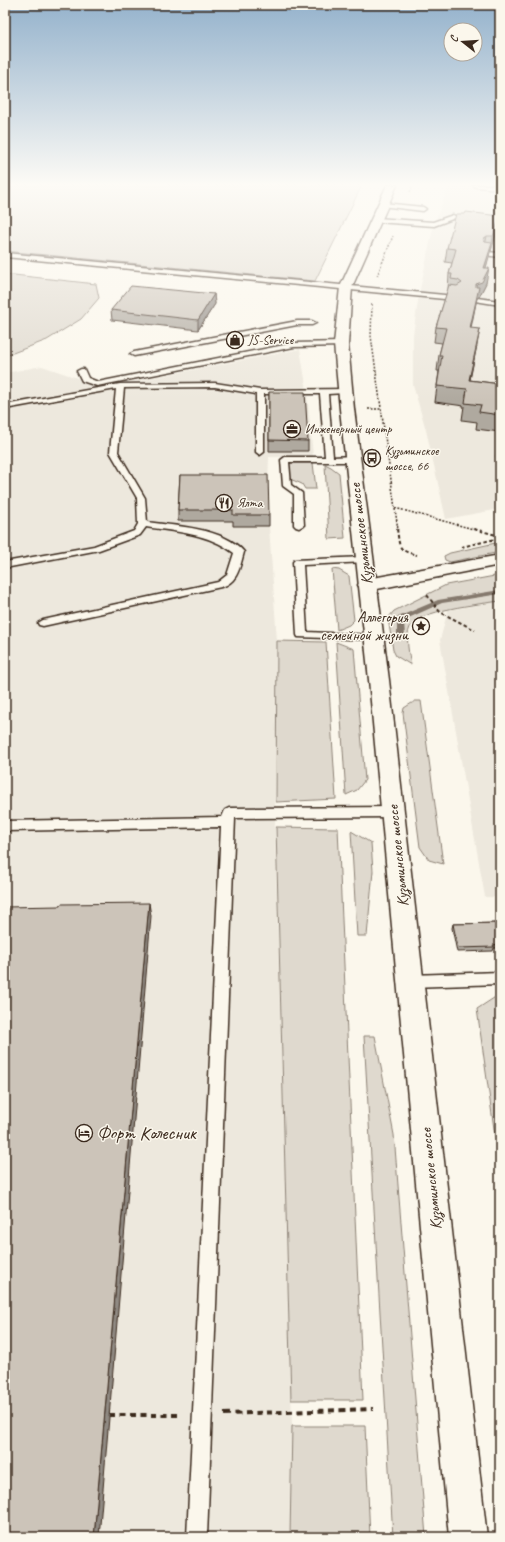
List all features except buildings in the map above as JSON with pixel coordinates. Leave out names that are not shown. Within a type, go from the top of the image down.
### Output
[{"type":"main road","name":"Кузьминское шоссе","points":[[359,257],[346,287],[342,344],[345,391],[393,812],[468,1537]]},
{"type":"main road","points":[[367,585],[500,560]]},
{"type":"lane","points":[[25,257],[455,298]]},
{"type":"lane","points":[[181,278],[186,273]]},
{"type":"lane","points":[[478,300],[500,303]]},
{"type":"lane","points":[[134,354],[297,323],[312,323]]},
{"type":"lane","points":[[81,371],[85,378],[97,384],[294,345],[342,344]]},
{"type":"lane","points":[[5,407],[120,386],[215,385],[260,392],[345,391]]},
{"type":"lane","points":[[5,565],[96,548],[137,533],[143,524],[141,498],[114,452],[120,386]]},
{"type":"lane","points":[[324,391],[329,459]]},
{"type":"lane","points":[[260,392],[260,452]]},
{"type":"lane","points":[[299,524],[298,493],[287,486],[285,460],[353,459]]},
{"type":"lane","points":[[43,623],[221,584],[232,576],[239,552],[230,544],[213,536],[143,524]]},
{"type":"lane","points":[[364,560],[298,562],[302,635],[373,638]]},
{"type":"lane","points":[[197,1537],[229,813],[393,812]]},
{"type":"lane","points":[[5,826],[228,822]]},
{"type":"lane","points":[[411,980],[500,978]]},
{"type":"path","points":[[385,257],[372,289],[371,336],[400,548],[404,552],[410,554]]},
{"type":"path","points":[[394,508],[500,536]]},
{"type":"path","points":[[427,595],[440,612],[475,630]]},
{"type":"path","points":[[109,1415],[203,1415],[373,1409]]},
{"type":"shaded area","points":[[67,257],[327,257],[315,281]]},
{"type":"shaded area","points":[[427,257],[500,257],[500,509],[446,519],[426,430],[413,385],[413,335],[419,294]]},
{"type":"shaded area","points":[[5,274],[96,284],[99,298],[81,319],[47,340],[5,356]]},
{"type":"shaded area","points":[[300,349],[307,391],[313,457],[269,457],[268,486],[179,521],[233,521],[233,526],[269,526],[277,641],[275,823],[292,1426],[290,1537],[5,1537],[5,373],[42,366],[104,387]]},
{"type":"shaded area","points":[[289,463],[313,463],[316,489],[305,489],[302,484],[290,479]]},
{"type":"shaded area","points":[[325,464],[339,473],[345,538],[329,539]]},
{"type":"shaded area","points":[[500,542],[500,552],[450,562],[445,560],[444,556],[450,553]]},
{"type":"shaded area","points":[[332,569],[339,570],[349,576],[354,620],[349,625],[337,630]]},
{"type":"shaded area","points":[[500,575],[500,601],[465,606],[424,616],[415,621],[410,627],[408,646],[411,665],[396,656],[393,650],[389,624],[389,617],[394,611],[446,585]]},
{"type":"shaded area","points":[[500,601],[500,897],[485,897],[440,640],[448,610]]},
{"type":"shaded area","points":[[277,641],[326,642],[336,799],[276,802]]},
{"type":"shaded area","points":[[336,642],[354,649],[365,780],[357,790],[346,795]]},
{"type":"shaded area","points":[[415,701],[421,701],[443,864],[429,860],[420,847],[403,713],[404,708]]},
{"type":"shaded area","points":[[276,827],[338,828],[363,1400],[291,1400]]},
{"type":"shaded area","points":[[351,831],[371,843],[373,871],[367,936],[357,936]]},
{"type":"shaded area","points":[[500,994],[500,1171],[477,1009]]},
{"type":"shaded area","points":[[364,1036],[375,1036],[394,1135],[426,1537],[393,1537]]},
{"type":"shaded area","points":[[292,1426],[365,1426],[370,1537],[290,1537]]},
{"type":"waterway","points":[[401,637],[400,619],[440,601],[500,592]]},
{"type":"place","name":"JS-Service","points":[[235,340]]},
{"type":"place","name":"Инженерный центр","points":[[292,429]]},
{"type":"place","name":"Кузьминское шоссе, 66","points":[[372,458]]},
{"type":"place","name":"Ялта","points":[[224,503]]},
{"type":"place","name":"Аллегория семейной жизни","points":[[421,626]]},
{"type":"place","name":"Форт Колесник","points":[[84,1133]]}]
